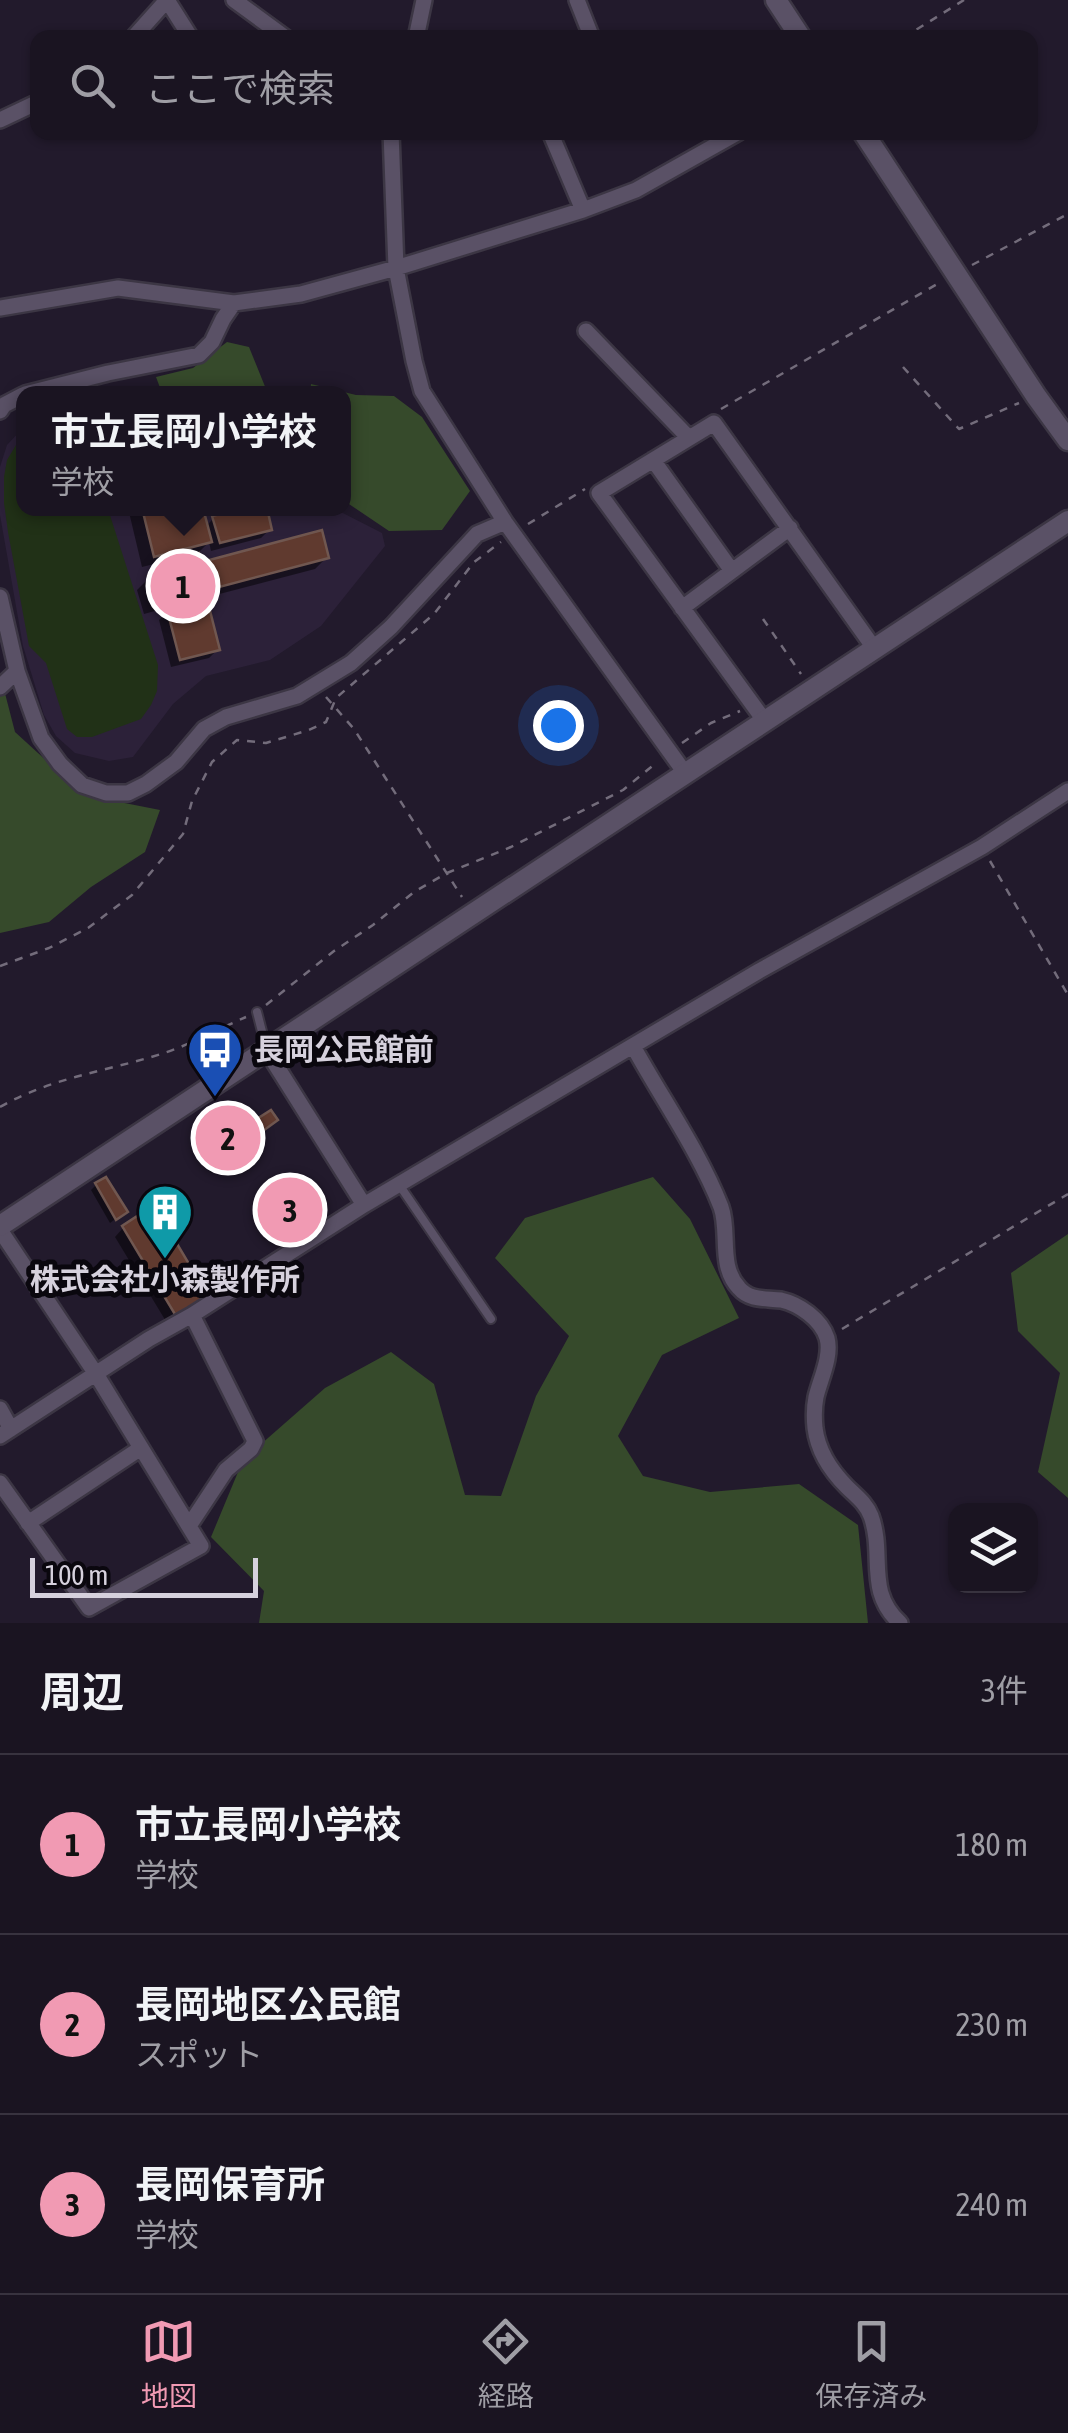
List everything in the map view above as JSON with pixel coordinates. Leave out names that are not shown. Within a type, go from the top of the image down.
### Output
[{"type":"street","points":[[140,30],[167,0],[186,30]]},
{"type":"street","points":[[234,0],[271,30]]},
{"type":"street","points":[[418,30],[424,0]]},
{"type":"street","points":[[577,0],[589,30]]},
{"type":"street","points":[[776,0],[795,30]]},
{"type":"street","points":[[0,120],[30,106]]},
{"type":"street","points":[[391,140],[396,268],[422,390],[509,528],[685,773]]},
{"type":"street","points":[[553,140],[583,210]]},
{"type":"street","points":[[0,308],[118,288],[234,304],[301,294],[583,210],[636,190],[724,140]]},
{"type":"street","points":[[869,140],[1068,440]]},
{"type":"street","points":[[56,386],[199,355],[212,342],[234,304]]},
{"type":"street","points":[[586,331],[689,438]]},
{"type":"street","points":[[759,713],[599,494],[714,422],[874,648]]},
{"type":"street","points":[[653,460],[732,571]]},
{"type":"street","points":[[0,1484],[89,1608],[201,1546],[96,1374],[0,1228],[685,773],[759,713],[874,648],[1068,521]]},
{"type":"street","points":[[0,596],[17,670],[41,738],[60,764],[82,784],[106,793],[128,793],[176,762],[204,728],[226,717],[297,696],[351,663],[391,627],[477,534],[509,528]]},
{"type":"street","points":[[682,608],[790,528]]},
{"type":"street","points":[[0,687],[17,670]]},
{"type":"street","points":[[0,1410],[6,1432],[364,1206],[759,970],[982,847],[1068,791]]},
{"type":"street","points":[[632,1046],[723,1212],[727,1265],[739,1288],[759,1300],[783,1300],[806,1311],[827,1338],[815,1403],[817,1442],[834,1474],[865,1504],[875,1531],[883,1602],[900,1623]]},
{"type":"street","points":[[268,1051],[364,1206]]},
{"type":"street","points":[[188,1526],[226,1470],[255,1441],[192,1315]]},
{"type":"street","points":[[28,1523],[141,1448]]},
{"type":"lane","points":[[257,1012],[268,1051]]},
{"type":"lane","points":[[400,1186],[491,1319]]},
{"type":"path","points":[[916,30],[964,0]]},
{"type":"path","points":[[714,413],[1068,214]]},
{"type":"path","points":[[904,367],[959,429],[1036,396]]},
{"type":"path","points":[[0,966],[88,928],[132,895],[184,834],[192,801],[212,762],[237,740],[266,743],[326,722],[336,698],[434,614],[474,562],[509,528],[590,486],[599,494]]},
{"type":"path","points":[[763,619],[801,674]]},
{"type":"path","points":[[316,684],[354,728],[474,915]]},
{"type":"path","points":[[0,1107],[79,1074],[164,1054],[257,1012],[414,892],[623,790],[711,723],[759,713]]},
{"type":"path","points":[[982,847],[1068,994]]},
{"type":"path","points":[[827,1338],[1068,1194]]},
{"type":"shaded area","points":[[16,435],[16,516],[349,516],[382,533],[385,546],[321,626],[270,660],[206,676],[173,704],[133,757],[109,761],[75,753],[56,736],[44,715],[23,646],[0,515],[0,467],[7,445]]},
{"type":"green space","points":[[227,342],[249,347],[265,386],[159,386],[156,377],[193,368]]},
{"type":"green space","points":[[351,394],[394,396],[422,417],[470,491],[442,530],[389,531],[351,505]]},
{"type":"green space","points":[[16,445],[16,516],[110,516],[158,665],[157,691],[141,719],[92,737],[77,737],[67,729],[46,663],[29,646],[4,503],[7,460]]},
{"type":"green space","points":[[0,674],[15,732],[84,795],[160,810],[145,852],[91,887],[49,922],[0,933]]},
{"type":"green space","points":[[653,1177],[690,1219],[739,1318],[662,1355],[618,1436],[643,1476],[710,1492],[799,1484],[858,1525],[868,1623],[259,1623],[264,1591],[211,1537],[243,1460],[325,1388],[391,1352],[434,1384],[465,1495],[501,1496],[536,1396],[569,1336],[495,1258],[525,1218]]},
{"type":"green space","points":[[1068,1234],[1068,1498],[1038,1472],[1060,1373],[1018,1331],[1011,1273]]},
{"type":"building","points":[[144,516],[205,516],[212,542],[154,557]]},
{"type":"building","points":[[212,516],[269,516],[272,530],[220,543]]},
{"type":"building","points":[[322,530],[329,558],[155,604],[148,576],[180,568],[178,559],[199,553],[202,562]]},
{"type":"building","points":[[207,599],[220,650],[180,660],[167,610]]},
{"type":"building","points":[[235,1110],[256,1142],[220,1166],[200,1135]]},
{"type":"building","points":[[271,1110],[278,1120],[256,1136],[249,1124]]},
{"type":"building","points":[[106,1177],[128,1212],[116,1220],[95,1183]]},
{"type":"building","name":"株式会社小森製作所","points":[[154,1205],[208,1296],[176,1316],[122,1226]]},
{"type":"place","name":"市立長岡小学校","points":[[183,586]]},
{"type":"place","name":"長岡公民館前","points":[[215,1099]]},
{"type":"place","name":"長岡地区公民館","points":[[228,1138]]},
{"type":"place","name":"長岡保育所","points":[[290,1210]]},
{"type":"place","name":"株式会社小森製作所","points":[[165,1261]]}]
